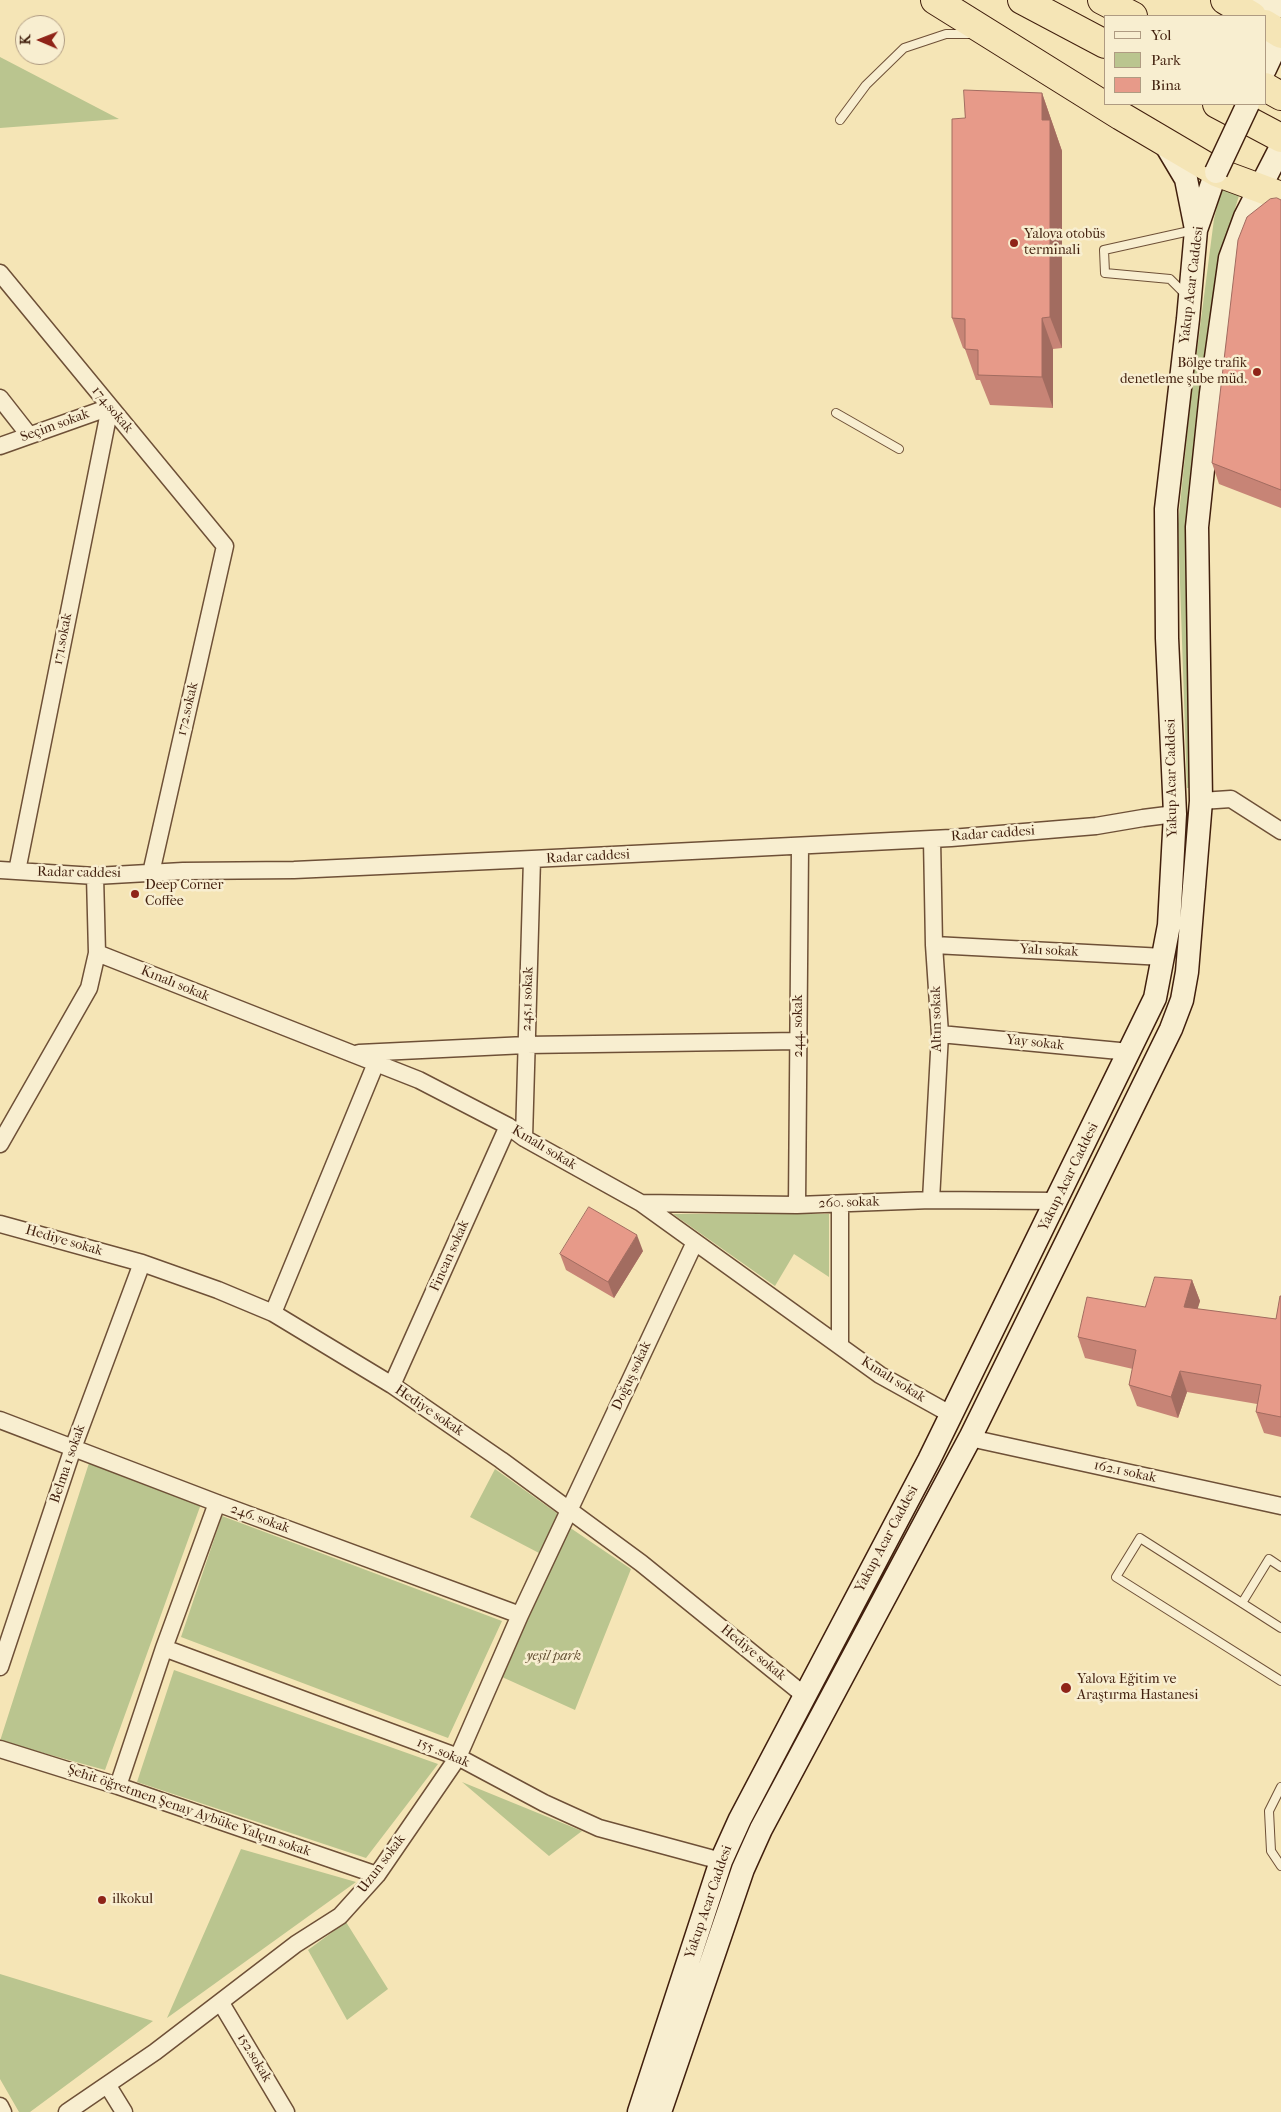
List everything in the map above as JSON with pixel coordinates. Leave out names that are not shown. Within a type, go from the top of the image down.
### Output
[{"type":"highway","points":[[935,0],[989,35],[1216,172],[1271,191]]},
{"type":"highway","points":[[1022,0],[1104,43]]},
{"type":"highway","points":[[1102,0],[1131,15]]},
{"type":"highway","points":[[1266,25],[1281,34]]},
{"type":"highway","points":[[1266,88],[1281,96]]},
{"type":"highway","points":[[1219,105],[1281,138]]},
{"type":"street","points":[[1239,8],[1274,8],[1281,5]]},
{"type":"street","points":[[1266,67],[1281,34]]},
{"type":"street","name":"Yakup Acar Caddesi","points":[[639,2112],[721,1861],[740,1819],[952,1415],[1155,998],[1169,925],[1175,814],[1167,638],[1166,509],[1190,300],[1196,230],[1216,172],[1248,105]]},
{"type":"street","points":[[1164,142],[1186,179],[1196,230]]},
{"type":"street","name":"Yakup Acar Caddesi","points":[[660,2112],[743,1869],[761,1828],[970,1438],[1171,1029],[1182,1000],[1189,960],[1201,801],[1196,527],[1211,393],[1230,258],[1238,234],[1271,191],[1281,147]]},
{"type":"street","points":[[1238,234],[1273,207],[1281,207]]},
{"type":"street","name":"174.sokak","points":[[0,273],[225,546]]},
{"type":"street","points":[[0,398],[29,435]]},
{"type":"street","name":"Seçim sokak","points":[[0,446],[110,406]]},
{"type":"street","name":"171.sokak","points":[[17,871],[110,406]]},
{"type":"street","name":"172.sokak","points":[[151,873],[225,546]]},
{"type":"street","points":[[1201,801],[1231,798],[1281,831]]},
{"type":"street","name":"Radar caddesi","points":[[0,870],[95,876],[294,870],[800,847],[1096,826],[1175,814]]},
{"type":"street","name":"Altın sokak","points":[[931,1200],[940,1034],[934,945],[932,839]]},
{"type":"street","name":"244. sokak","points":[[797,1205],[800,847]]},
{"type":"street","name":"245.1 sokak","points":[[524,1138],[532,859]]},
{"type":"street","points":[[0,1144],[89,988],[98,953],[95,876]]},
{"type":"street","name":"Yalı sokak","points":[[934,945],[1164,957]]},
{"type":"street","name":"Kınalı sokak","points":[[98,953],[419,1080],[508,1126],[524,1138],[641,1202],[880,1375],[952,1415]]},
{"type":"street","name":"Yay sokak","points":[[940,1034],[1130,1052]]},
{"type":"street","points":[[352,1054],[526,1045],[799,1040]]},
{"type":"street","points":[[273,1313],[376,1063]]},
{"type":"street","name":"Fincan sokak","points":[[392,1385],[508,1126]]},
{"type":"street","name":"260. sokak","points":[[641,1202],[797,1205],[931,1200],[1056,1201]]},
{"type":"street","points":[[840,1204],[840,1345]]},
{"type":"street","name":"Hediye sokak","points":[[0,1224],[142,1263],[218,1290],[273,1313],[392,1385],[501,1460],[641,1563],[804,1695]]},
{"type":"street","name":"Doğuş sokak","points":[[569,1510],[696,1242]]},
{"type":"street","name":"Belma 1 sokak","points":[[0,1667],[73,1448],[142,1263]]},
{"type":"street","name":"246. sokak","points":[[0,1420],[217,1503],[520,1615]]},
{"type":"street","name":"162.1 sokak","points":[[970,1438],[1281,1506]]},
{"type":"street","points":[[118,1786],[164,1648],[217,1503]]},
{"type":"street","name":"Uzun sokak","points":[[67,2112],[108,2086],[221,2003],[296,1944],[340,1916],[377,1875],[458,1757],[520,1615],[569,1510]]},
{"type":"street","name":"155 .sokak","points":[[164,1648],[458,1757],[544,1803],[599,1828],[721,1861]]},
{"type":"street","name":"Şehit öğretmen Şenay Aybüke Yalçın sokak","points":[[0,1749],[118,1786],[377,1875]]},
{"type":"street","name":"152.sokak","points":[[221,2003],[286,2112]]},
{"type":"street","points":[[108,2086],[124,2112]]},
{"type":"street","points":[[0,2106],[4,2112]]},
{"type":"lane","points":[[840,120],[866,85],[904,48],[946,34],[989,35]]},
{"type":"lane","points":[[1190,300],[1170,279],[1105,273],[1104,250],[1196,230]]},
{"type":"lane","points":[[836,413],[899,450]]},
{"type":"lane","points":[[1281,1628],[1140,1538],[1116,1577],[1281,1681]]},
{"type":"lane","points":[[1242,1603],[1269,1559],[1281,1566]]},
{"type":"lane","points":[[1281,1787],[1269,1811],[1271,1851],[1281,1866]]},
{"type":"green space","points":[[0,57],[119,119],[0,128]]},
{"type":"green space","points":[[1223,183],[1241,189],[1224,245],[1192,788],[1187,788],[1178,524],[1191,397],[1214,219]]},
{"type":"green space","points":[[673,1214],[829,1214],[829,1277],[794,1254],[775,1286]]},
{"type":"green space","points":[[89,1463],[201,1504],[105,1770],[0,1741]]},
{"type":"green space","points":[[495,1469],[558,1514],[539,1553],[470,1517]]},
{"type":"green space","points":[[222,1516],[502,1621],[448,1738],[181,1637]]},
{"type":"green space","name":"yeşil park","points":[[569,1527],[631,1569],[575,1710],[502,1677]]},
{"type":"green space","points":[[174,1670],[438,1764],[366,1858],[137,1782]]},
{"type":"green space","points":[[462,1782],[582,1831],[549,1856]]},
{"type":"green space","points":[[241,1849],[356,1882],[167,2018]]},
{"type":"green space","points":[[346,1922],[388,1989],[347,2020],[308,1950]]},
{"type":"green space","points":[[0,1974],[153,2021],[30,2112],[19,2112],[0,2079]]},
{"type":"building","points":[[964,90],[1042,93],[1042,120],[1050,120],[1050,317],[1042,318],[1042,377],[978,375],[978,350],[965,349],[965,319],[952,318],[952,119],[965,118]]},
{"type":"building","name":"Bölge trafik denetleme şube müd.","points":[[1277,198],[1281,200],[1281,490],[1212,463],[1238,240],[1247,217],[1270,199]]},
{"type":"building","points":[[589,1207],[637,1235],[608,1282],[560,1254]]},
{"type":"building","points":[[1155,1277],[1192,1280],[1184,1307],[1276,1319],[1281,1296],[1281,1417],[1256,1412],[1261,1385],[1180,1371],[1171,1397],[1129,1385],[1136,1350],[1078,1337],[1087,1297],[1145,1307]]},
{"type":"place","name":"Yalova otobüs terminali","points":[[1014,243]]},
{"type":"place","name":"Bölge trafik denetleme şube müd.","points":[[1257,372]]},
{"type":"place","name":"Deep Corner Coffee","points":[[135,894]]},
{"type":"place","name":"Yalova Eğitim ve Araştırma Hastanesi","points":[[1066,1688]]},
{"type":"place","name":"ilkokul","points":[[102,1900]]}]
